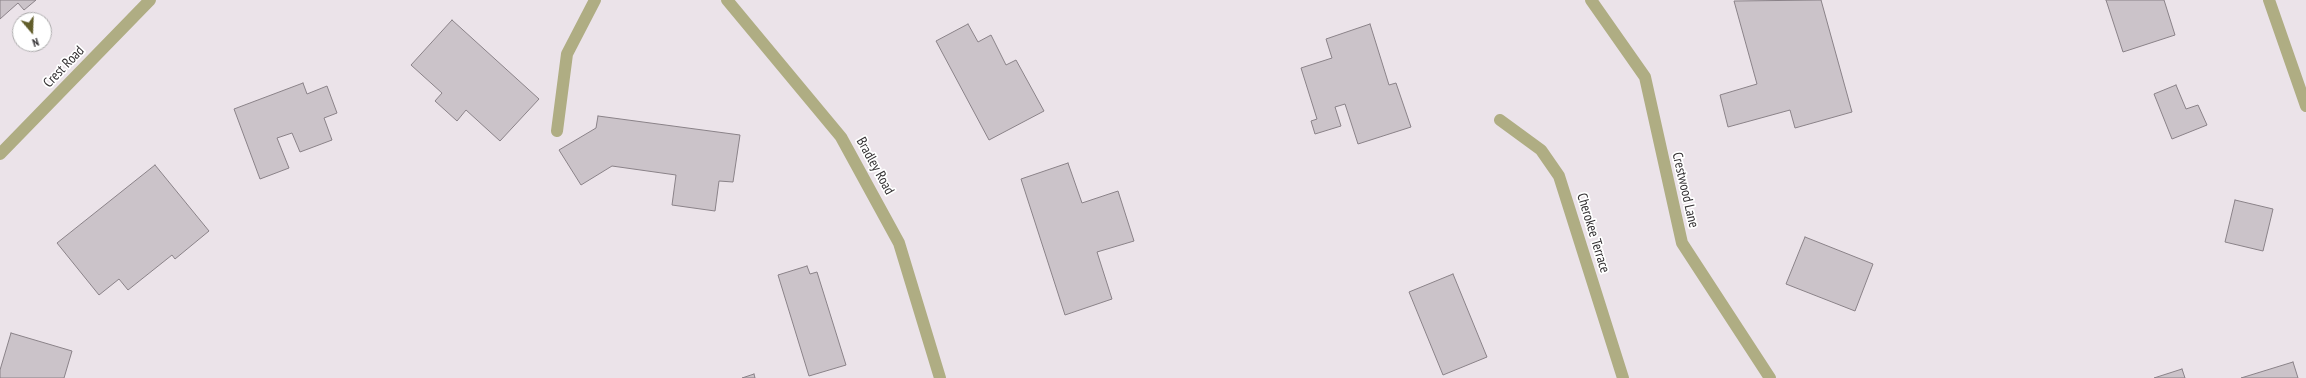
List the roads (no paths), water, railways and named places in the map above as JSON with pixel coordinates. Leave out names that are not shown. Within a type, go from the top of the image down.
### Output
[{"type":"street","name":"Crest Road","points":[[0,154],[150,0]]},
{"type":"street","points":[[557,131],[567,54],[595,0]]},
{"type":"street","name":"Bradley Road","points":[[727,0],[841,137],[899,243],[940,378]]},
{"type":"street","name":"Crestwood Lane","points":[[1592,0],[1645,77],[1682,243],[1770,378]]},
{"type":"street","points":[[2269,0],[2306,106]]},
{"type":"street","name":"Cherokee Terrace","points":[[1500,120],[1541,150],[1559,176],[1623,378]]}]
